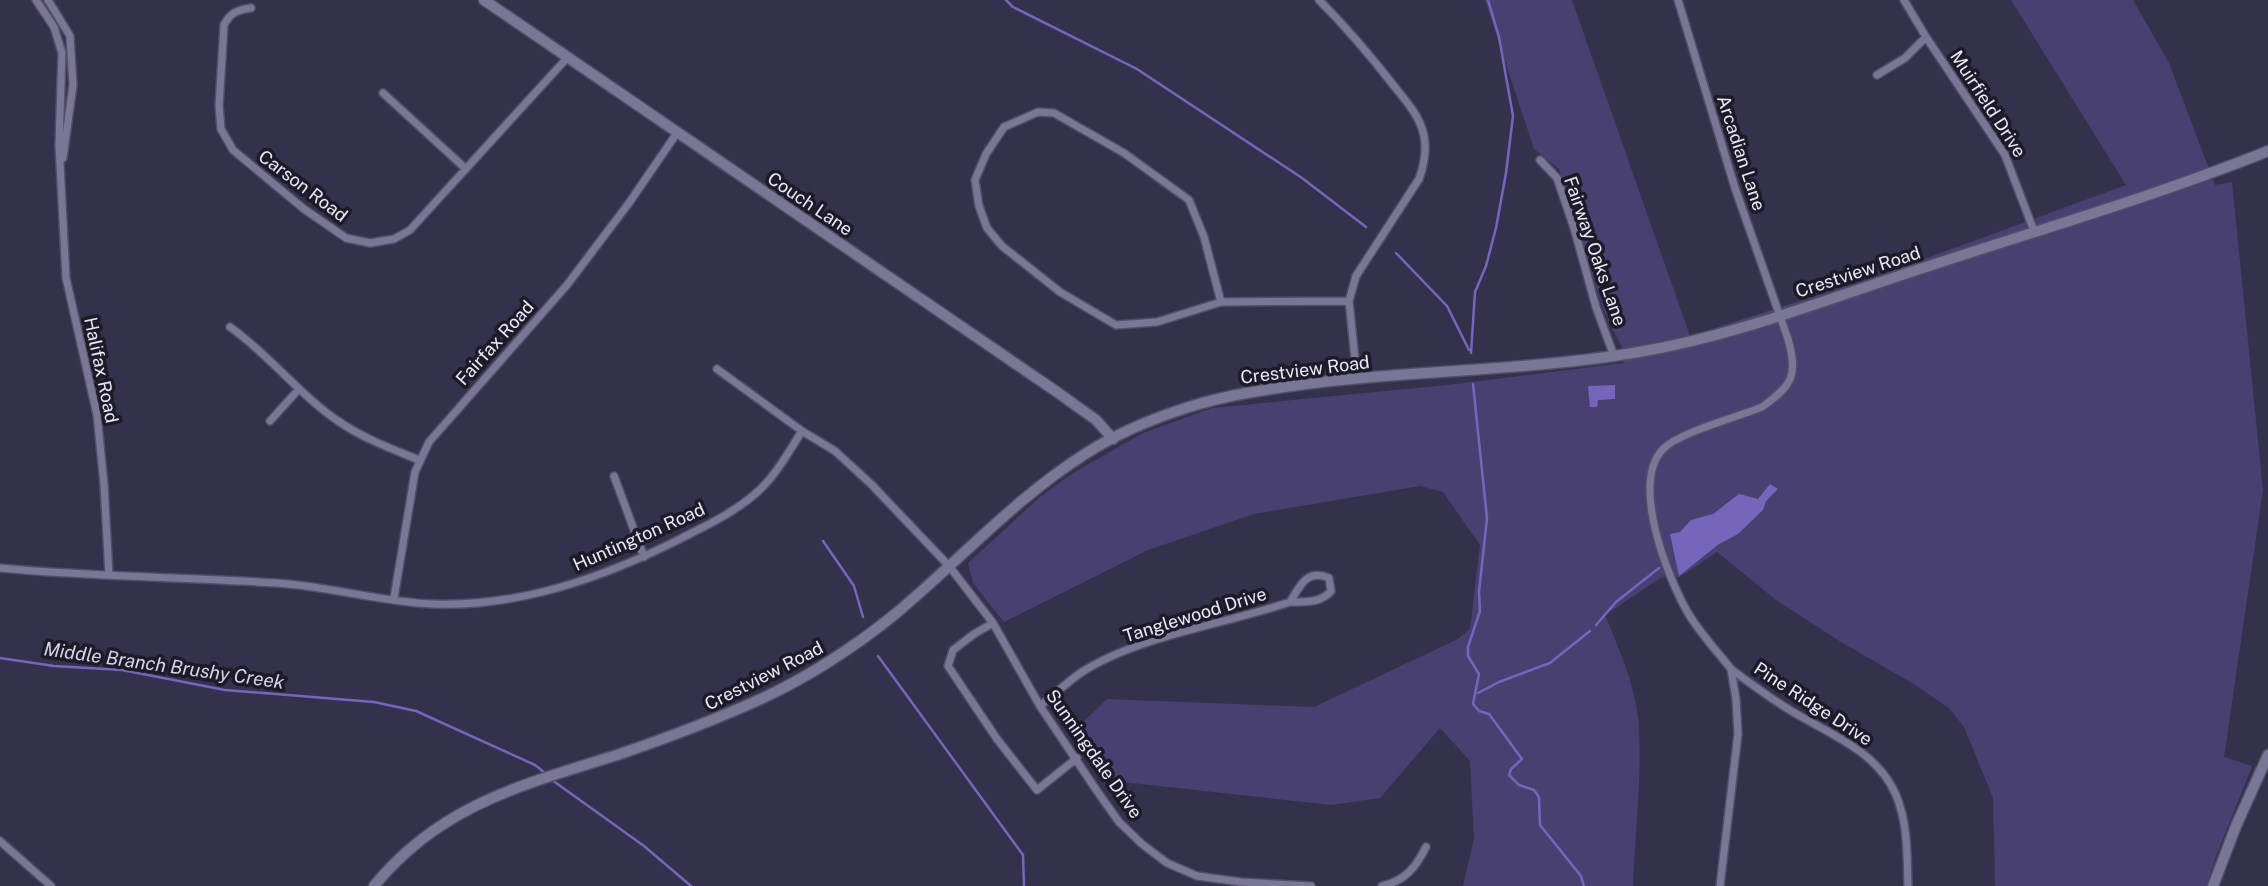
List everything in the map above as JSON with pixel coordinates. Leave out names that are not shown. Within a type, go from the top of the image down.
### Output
[{"type":"street","name":"Halifax Road","points":[[36,0],[54,27],[62,53],[58,145],[66,278],[97,415],[109,575]]},
{"type":"street","name":"Halifax Road","points":[[48,0],[70,36],[73,85],[61,172]]},
{"type":"street","name":"Couch Lane","points":[[484,0],[1057,392],[1096,420],[1112,439]]},
{"type":"street","points":[[1318,0],[1355,36],[1411,108],[1420,124],[1426,147],[1419,178],[1356,276],[1349,301],[1357,378]]},
{"type":"street","name":"Arcadian Lane","points":[[1678,0],[1735,188],[1779,315]]},
{"type":"street","name":"Muirfield Drive","points":[[1903,0],[2005,155],[2034,231]]},
{"type":"street","name":"Carson Road","points":[[251,8],[239,10],[229,16],[224,25],[219,107],[221,129],[233,150],[304,209],[346,238],[370,243],[394,239],[410,230],[567,58]]},
{"type":"street","points":[[1877,75],[1905,58],[1926,37]]},
{"type":"street","points":[[383,93],[466,169]]},
{"type":"street","points":[[1221,302],[1204,237],[1189,200],[1124,153],[1054,113],[1038,112],[1004,127],[986,154],[975,180],[987,229],[1002,246],[1060,292],[1116,325],[1157,322],[1221,302],[1349,301]]},
{"type":"street","name":"Fairfax Road","points":[[394,598],[402,560],[408,506],[419,460],[429,442],[595,250],[677,133]]},
{"type":"street","name":"Crestview Road","points":[[374,886],[419,840],[447,820],[484,801],[717,719],[798,681],[853,646],[896,613],[1021,501],[1090,451],[1187,408],[1252,391],[1357,378],[1614,356],[1698,340],[2034,231],[2268,151]]},
{"type":"street","name":"Fairway Oaks Lane","points":[[1540,160],[1557,178],[1596,307],[1614,356]]},
{"type":"street","name":"Pine Ridge Drive","points":[[1779,315],[1795,363],[1791,377],[1784,388],[1762,407],[1669,445],[1657,458],[1651,479],[1651,501],[1656,528],[1674,585],[1689,614],[1731,669],[1773,700],[1862,753],[1886,777],[1896,795],[1903,820],[1908,886]]},
{"type":"street","points":[[230,327],[261,351],[280,373],[340,423],[379,444],[419,460]]},
{"type":"street","points":[[717,369],[802,431],[835,451],[871,484],[949,566]]},
{"type":"street","points":[[270,421],[299,389]]},
{"type":"street","name":"Huntington Road","points":[[0,568],[295,584],[431,604],[523,597],[574,584],[644,557],[718,520],[768,482],[802,431]]},
{"type":"street","points":[[614,476],[644,557]]},
{"type":"street","name":"Sunningdale Drive","points":[[949,566],[993,623],[1040,706],[1119,822],[1134,837],[1167,863],[1198,876],[1241,882],[1311,886]]},
{"type":"street","name":"Tanglewood Drive","points":[[1040,706],[1082,672],[1121,654],[1162,639],[1290,602],[1309,602],[1325,598],[1331,591],[1329,578],[1320,574],[1310,575],[1303,580],[1290,602]]},
{"type":"street","points":[[993,623],[953,650],[948,666],[997,739],[1037,790],[1077,758]]},
{"type":"street","name":"Pine Ridge Drive","points":[[1720,886],[1738,734],[1731,669]]},
{"type":"street","points":[[2213,886],[2268,755]]},
{"type":"street","points":[[0,841],[51,886]]},
{"type":"street","points":[[1382,886],[1394,884],[1409,873],[1426,847]]},
{"type":"street","points":[[1195,886],[1198,876]]},
{"type":"shaded area","points":[[1485,0],[1572,0],[1690,336],[1875,277],[2126,185],[2011,0],[2133,0],[2169,63],[2215,185],[2232,182],[2263,490],[2224,757],[2252,766],[2216,856],[2207,886],[1995,886],[1993,798],[1964,727],[1950,709],[1776,600],[1717,552],[1680,577],[1662,577],[1605,615],[1621,653],[1638,718],[1639,780],[1633,886],[1463,886],[1474,839],[1470,761],[1440,728],[1380,798],[1331,805],[1105,780],[1075,730],[1107,699],[1314,707],[1458,639],[1470,629],[1480,545],[1443,492],[1420,486],[1254,514],[1148,550],[1004,622],[973,583],[968,563],[1040,497],[1073,473],[1143,433],[1212,408],[1447,385],[1624,363],[1623,350],[1604,311],[1559,169],[1534,149]]},
{"type":"shaded area","points":[[1615,385],[1615,399],[1598,400],[1597,407],[1590,407],[1588,386]]},
{"type":"shaded area","points":[[1770,484],[1778,489],[1766,501],[1763,510],[1738,534],[1719,544],[1679,576],[1670,534],[1680,532],[1691,520],[1713,514],[1739,494],[1758,499]]},
{"type":"waterway","points":[[1006,0],[1013,7],[1137,69],[1302,178],[1366,227]]},
{"type":"waterway","points":[[1471,353],[1475,292],[1486,266],[1496,228],[1513,116],[1499,37],[1488,0]]},
{"type":"waterway","points":[[1396,253],[1447,306],[1469,350]]},
{"type":"waterway","points":[[1473,384],[1487,518],[1479,592],[1480,611],[1468,647],[1468,656],[1479,674],[1473,704],[1479,711],[1489,714],[1522,759],[1511,769],[1509,775],[1519,785],[1534,790],[1539,797],[1540,825],[1581,876],[1584,886]]},
{"type":"waterway","points":[[823,541],[854,586],[863,617]]},
{"type":"waterway","points":[[1596,625],[1616,602],[1659,568]]},
{"type":"waterway","points":[[1478,693],[1550,663],[1590,631]]},
{"type":"waterway","points":[[878,656],[1023,855],[1024,886]]},
{"type":"waterway","name":"Middle Branch Brushy Creek","points":[[0,658],[54,666],[122,670],[225,690],[374,702],[416,711],[535,765],[545,773]]},
{"type":"waterway","name":"Middle Branch Brushy Creek","points":[[552,780],[644,846],[691,886]]}]
